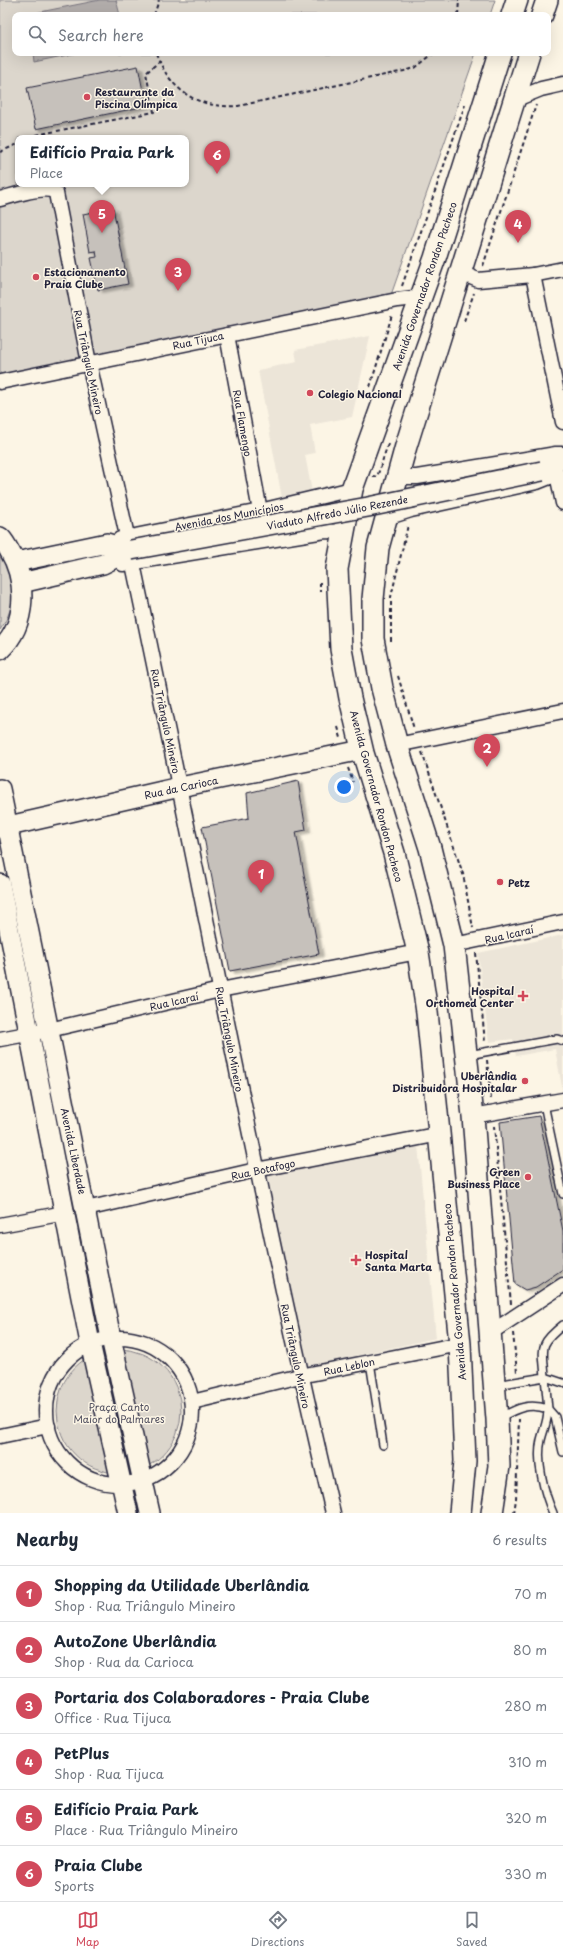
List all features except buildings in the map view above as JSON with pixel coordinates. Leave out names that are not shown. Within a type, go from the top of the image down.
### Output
[{"type":"main road","points":[[513,12],[517,0]]},
{"type":"main road","points":[[543,12],[547,0]]},
{"type":"main road","name":"Avenida Governador Rondon Pacheco","points":[[460,1513],[465,1461],[460,1344],[440,1134],[418,952],[394,853],[362,750],[350,698],[341,649],[338,568],[344,532],[356,480],[422,297],[499,56]]},
{"type":"main road","points":[[492,1513],[499,1466],[497,1419],[473,1116],[454,945],[430,848],[396,745],[382,688],[373,639],[373,600],[378,548],[397,477],[406,446],[470,276],[514,100],[528,56]]},
{"type":"street","points":[[514,100],[541,89],[563,84]]},
{"type":"street","name":"Rua Triângulo Mineiro","points":[[0,199],[46,189],[51,189],[56,193],[58,199],[89,363],[180,787],[256,1170],[300,1376],[333,1513]]},
{"type":"street","points":[[470,276],[533,274],[563,269]]},
{"type":"street","points":[[533,274],[563,422]]},
{"type":"street","name":"Rua Tijuca","points":[[0,382],[227,334],[397,300],[422,297]]},
{"type":"street","name":"Rua Flamengo","points":[[227,334],[260,511]]},
{"type":"street","points":[[397,477],[417,477],[563,454]]},
{"type":"street","points":[[386,518],[411,510],[537,482],[556,469],[563,502]]},
{"type":"street","name":"Viaduto Alfredo Júlio Rezende","points":[[130,550],[368,507],[556,469]]},
{"type":"street","points":[[445,472],[433,480],[433,489],[438,498],[452,501]]},
{"type":"street","name":"Avenida dos Municípios","points":[[21,583],[103,564],[130,550],[260,511],[293,503],[356,480]]},
{"type":"street","points":[[293,503],[306,508],[309,522],[305,530],[298,536]]},
{"type":"street","name":"Avenida dos Municípios","points":[[16,562],[107,543],[130,550],[298,536],[325,531],[344,532]]},
{"type":"street","points":[[0,537],[16,562],[21,583],[22,610],[16,628],[0,650]]},
{"type":"street","points":[[396,745],[563,711]]},
{"type":"street","name":"Rua da Carioca","points":[[4,827],[180,787],[362,750]]},
{"type":"street","name":"Avenida Liberdade","points":[[0,789],[4,827],[49,1030],[111,1338],[150,1513]]},
{"type":"street","name":"Avenida Liberdade","points":[[0,884],[90,1343],[128,1513]]},
{"type":"street","name":"Rua Icaraí","points":[[454,945],[475,942],[563,922]]},
{"type":"street","name":"Rua Icaraí","points":[[0,1039],[49,1030],[220,990],[418,952]]},
{"type":"street","points":[[473,1116],[563,1100]]},
{"type":"street","name":"Rua Botafogo","points":[[86,1209],[256,1170],[440,1134]]},
{"type":"street","points":[[0,1225],[64,1213]]},
{"type":"street","points":[[490,1332],[563,1285]]},
{"type":"street","points":[[111,1338],[130,1338],[148,1343],[164,1353],[181,1372],[187,1383],[192,1402],[192,1422],[186,1441],[176,1458],[161,1471],[143,1480],[122,1484],[102,1482],[89,1477],[67,1462],[55,1445],[48,1426],[46,1410],[48,1393],[54,1377],[67,1359],[90,1343],[111,1338]]},
{"type":"street","name":"Rua Leblon","points":[[192,1402],[300,1376],[460,1344]]},
{"type":"street","points":[[0,1436],[48,1426]]},
{"type":"lane","points":[[466,1055],[557,1039],[563,1041]]},
{"type":"lane","points":[[544,1104],[563,1194]]},
{"type":"lane","points":[[553,1513],[540,1465],[541,1440],[548,1421],[543,1345],[550,1335],[563,1325]]},
{"type":"lane","points":[[370,1362],[383,1445]]},
{"type":"lane","points":[[494,1385],[545,1377],[563,1383]]},
{"type":"lane","points":[[497,1419],[519,1407],[538,1406],[548,1409],[555,1417],[563,1452]]},
{"type":"path","points":[[155,12],[159,0]]},
{"type":"path","points":[[458,12],[459,0]]},
{"type":"path","points":[[158,56],[169,80],[178,89],[206,104],[222,107],[238,106],[404,71],[414,68],[430,56]]},
{"type":"path","points":[[36,135],[154,112],[146,73],[160,60]]},
{"type":"path","points":[[464,322],[470,276],[541,89]]},
{"type":"path","points":[[0,152],[15,145]]},
{"type":"path","points":[[356,480],[377,477],[389,441],[406,446]]},
{"type":"path","points":[[392,648],[391,597],[411,510]]},
{"type":"path","points":[[396,670],[418,741],[463,874],[475,942],[493,1112],[517,1382]]},
{"type":"path","points":[[514,1513],[516,1499],[519,1407]]},
{"type":"shaded area","points":[[100,0],[116,0],[119,12],[40,12]]},
{"type":"shaded area","points":[[33,56],[63,56],[34,62]]},
{"type":"shaded area","name":"Colegio Nacional","points":[[370,336],[352,417],[310,425],[315,453],[305,455],[312,492],[282,498],[258,370],[297,362],[295,350]]},
{"type":"shaded area","name":"Hospital Orthomed Center","points":[[563,935],[563,1092],[555,1049],[516,1056],[513,1039],[489,1042],[478,953]]},
{"type":"shaded area","name":"Hospital Santa Marta","points":[[418,1145],[436,1338],[305,1367],[265,1175]]},
{"type":"green space","points":[[0,0],[495,0],[491,12],[12,12],[12,56],[475,56],[391,295],[0,377]]},
{"type":"green space","points":[[0,551],[9,571],[13,590],[10,610],[0,630]]},
{"type":"green space","name":"Praça Canto Maior do Palmares","points":[[125,1349],[143,1353],[154,1359],[167,1371],[177,1387],[181,1411],[177,1435],[171,1446],[159,1459],[137,1471],[113,1473],[95,1469],[84,1463],[71,1451],[59,1429],[57,1405],[61,1387],[67,1376],[79,1363],[101,1351]]},
{"type":"place","name":"Restaurante da Piscina Olímpica","points":[[87,97]]},
{"type":"place","name":"Praia Clube","points":[[217,174]]},
{"type":"place","name":"Edifício Praia Park","points":[[102,233]]},
{"type":"place","name":"PetPlus","points":[[518,243]]},
{"type":"place","name":"Estacionamento Praia Clube","points":[[36,277]]},
{"type":"place","name":"Portaria dos Colaboradores - Praia Clube","points":[[178,291]]},
{"type":"place","name":"Colegio Nacional","points":[[310,393]]},
{"type":"place","name":"AutoZone Uberlândia","points":[[487,767]]},
{"type":"place","name":"Petz","points":[[500,882]]},
{"type":"place","name":"Shopping da Utilidade Uberlândia","points":[[261,893]]},
{"type":"place","name":"Hospital Orthomed Center","points":[[523,996]]},
{"type":"place","name":"Uberlândia Distribuidora Hospitalar","points":[[525,1081]]},
{"type":"place","name":"Green Business Place","points":[[528,1177]]},
{"type":"place","name":"Hospital Santa Marta","points":[[356,1260]]}]
